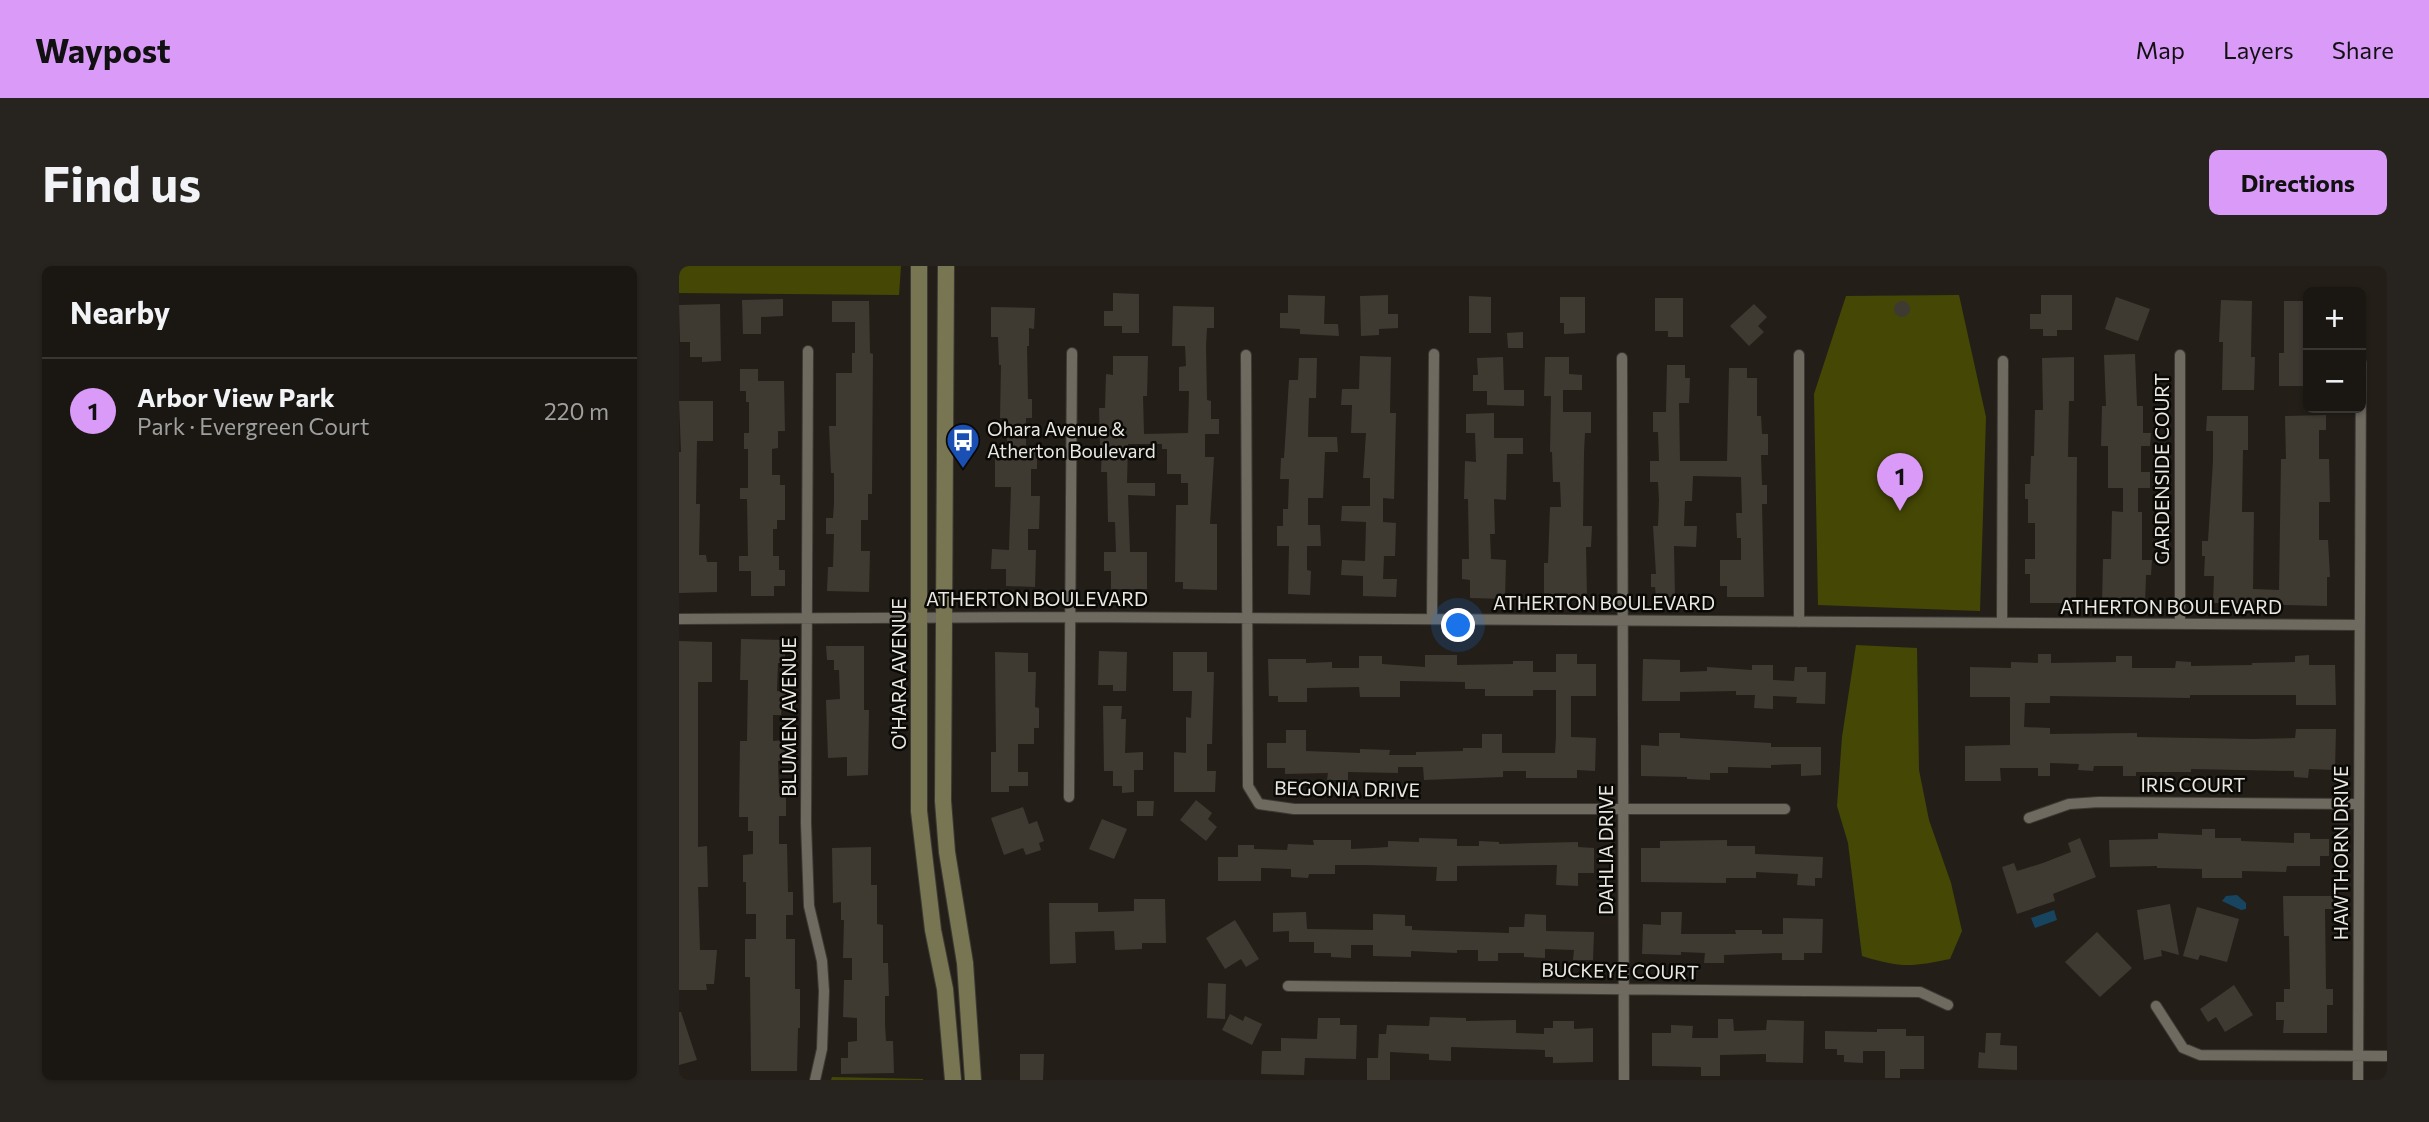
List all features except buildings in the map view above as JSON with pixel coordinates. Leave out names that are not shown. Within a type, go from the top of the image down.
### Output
[{"type":"main road","name":"O'HARA AVENUE","points":[[919,266],[919,811],[930,906],[945,989],[953,1080]]},
{"type":"main road","points":[[946,266],[943,801],[947,852],[965,963],[973,1080]]},
{"type":"street","name":"BLUMEN AVENUE","points":[[808,351],[806,823],[809,906],[822,961],[824,991],[822,1049],[815,1080]]},
{"type":"street","points":[[1069,797],[1072,353]]},
{"type":"street","points":[[1432,619],[1434,354]]},
{"type":"street","points":[[1246,355],[1248,618]]},
{"type":"street","points":[[1799,355],[1799,622]]},
{"type":"street","name":"GARDENSIDE COURT","points":[[2179,355],[2179,624]]},
{"type":"street","name":"DAHLIA DRIVE","points":[[1622,358],[1624,1080]]},
{"type":"street","points":[[2002,623],[2003,361]]},
{"type":"street","name":"HAWTHORN DRIVE","points":[[2358,1080],[2361,413]]},
{"type":"street","name":"ATHERTON BOULEVARD","points":[[679,619],[920,616],[2360,625]]},
{"type":"street","name":"BEGONIA DRIVE","points":[[1248,618],[1248,786],[1259,804],[1294,809],[1624,807]]},
{"type":"street","name":"IRIS COURT","points":[[2029,818],[2069,804],[2099,802],[2359,804]]},
{"type":"street","points":[[1624,807],[1785,809]]},
{"type":"street","name":"BUCKEYE COURT","points":[[1288,986],[1920,992],[1948,1005]]},
{"type":"street","points":[[2156,1006],[2183,1048],[2200,1055],[2387,1056]]},
{"type":"shaded area","points":[[679,266],[901,266],[899,295],[679,293]]},
{"type":"shaded area","points":[[1959,295],[1986,417],[1980,611],[1818,605],[1814,394],[1846,296]]},
{"type":"shaded area","points":[[1856,645],[1917,648],[1919,770],[1929,820],[1951,883],[1962,931],[1950,959],[1906,965],[1862,956],[1848,843],[1837,806],[1842,737]]},
{"type":"shaded area","points":[[832,1077],[923,1079],[923,1080],[831,1080]]},
{"type":"water","points":[[2237,895],[2246,903],[2246,909],[2241,910],[2222,901],[2226,896]]},
{"type":"water","points":[[2054,910],[2057,920],[2035,928],[2031,918]]},
{"type":"place","name":"Ohara Avenue & Atherton Boulevard","points":[[963,470]]},
{"type":"place","name":"Arbor View Park","points":[[1900,511]]}]
